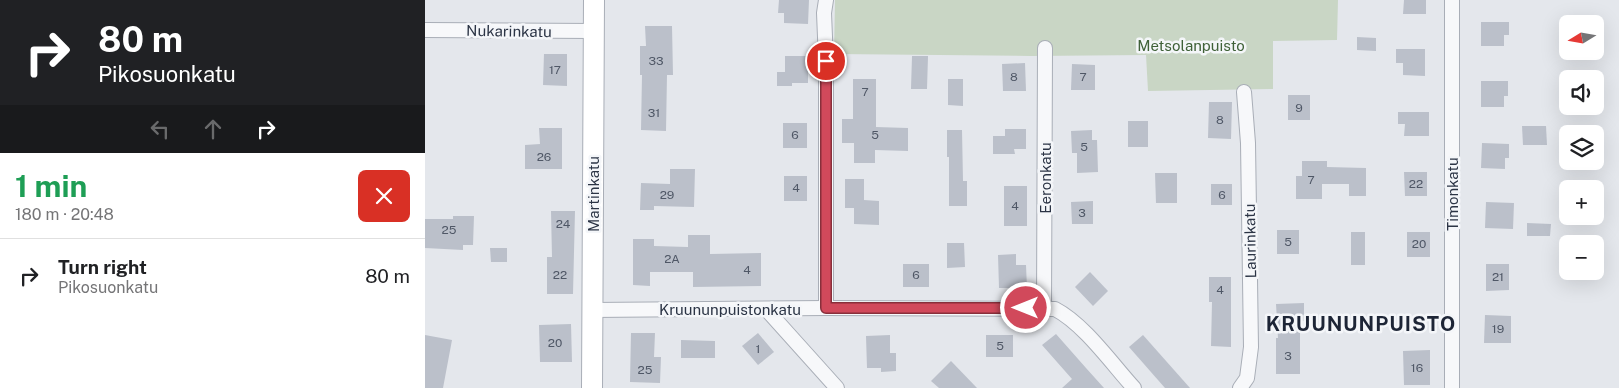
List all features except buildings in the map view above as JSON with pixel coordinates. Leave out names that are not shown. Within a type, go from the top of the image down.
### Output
[{"type":"street","name":"Martinkatu","points":[[592,388],[594,0]]},
{"type":"street","points":[[826,0],[824,12],[826,61],[826,308]]},
{"type":"street","name":"Timonkatu","points":[[1452,0],[1452,388]]},
{"type":"street","name":"Nukarinkatu","points":[[425,30],[594,31]]},
{"type":"street","name":"Eeronkatu","points":[[1044,308],[1045,48]]},
{"type":"street","name":"Laurinkatu","points":[[1240,388],[1247,378],[1251,347],[1249,143],[1244,92]]},
{"type":"street","points":[[766,309],[837,388]]},
{"type":"street","name":"Kruununpuistonkatu","points":[[592,310],[1055,309],[1065,314],[1075,323],[1134,388]]},
{"type":"green space","name":"Metsolanpuisto","points":[[835,0],[1338,0],[1337,40],[1273,41],[1273,89],[1148,91],[1146,55],[834,54]]},
{"type":"district","name":"KRUUNUNPUISTO","points":[[1361,324]]},
{"type":"route","points":[[826,61],[826,308],[1026,308]]}]
